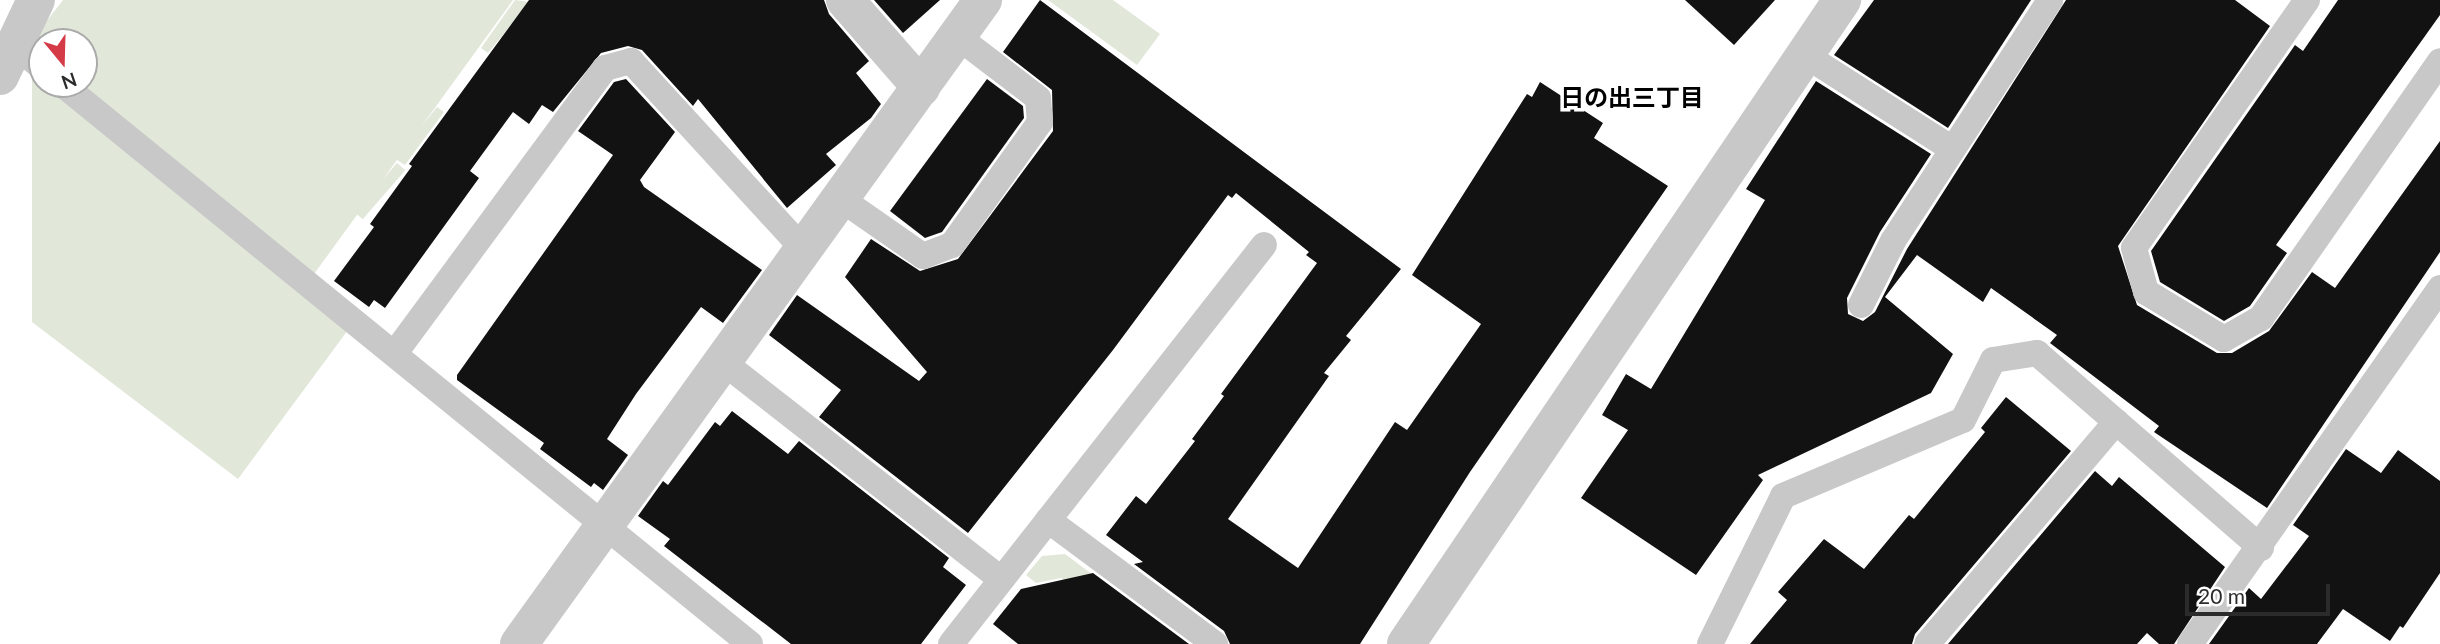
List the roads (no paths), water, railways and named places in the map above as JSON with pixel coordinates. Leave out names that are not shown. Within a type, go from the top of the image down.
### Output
[{"type":"street","points":[[19,63],[36,0]]},
{"type":"street","points":[[845,0],[921,87]]},
{"type":"street","points":[[520,644],[983,0]]},
{"type":"street","points":[[1406,644],[1842,0]]},
{"type":"lane","points":[[1861,305],[1893,241],[1951,148],[2050,0]]},
{"type":"lane","points":[[2307,0],[2134,248],[2146,292],[2224,339],[2260,318],[2440,61]]},
{"type":"lane","points":[[841,199],[923,256],[952,245],[1040,122],[1038,97],[957,36]]},
{"type":"lane","points":[[1805,55],[1951,148]]},
{"type":"lane","points":[[395,353],[605,68],[631,61],[804,250]]},
{"type":"lane","points":[[79,98],[750,644]]},
{"type":"lane","points":[[951,644],[1264,245]]},
{"type":"lane","points":[[2190,644],[2261,548],[2440,288]]},
{"type":"lane","points":[[1710,644],[1783,496],[1963,420],[1993,360],[2037,353],[2261,548]]},
{"type":"lane","points":[[723,362],[1001,579]]},
{"type":"lane","points":[[1927,644],[2116,422]]},
{"type":"lane","points":[[1048,520],[1215,644]]},
{"type":"district","name":"日の出三丁目","points":[[1632,97]]}]
